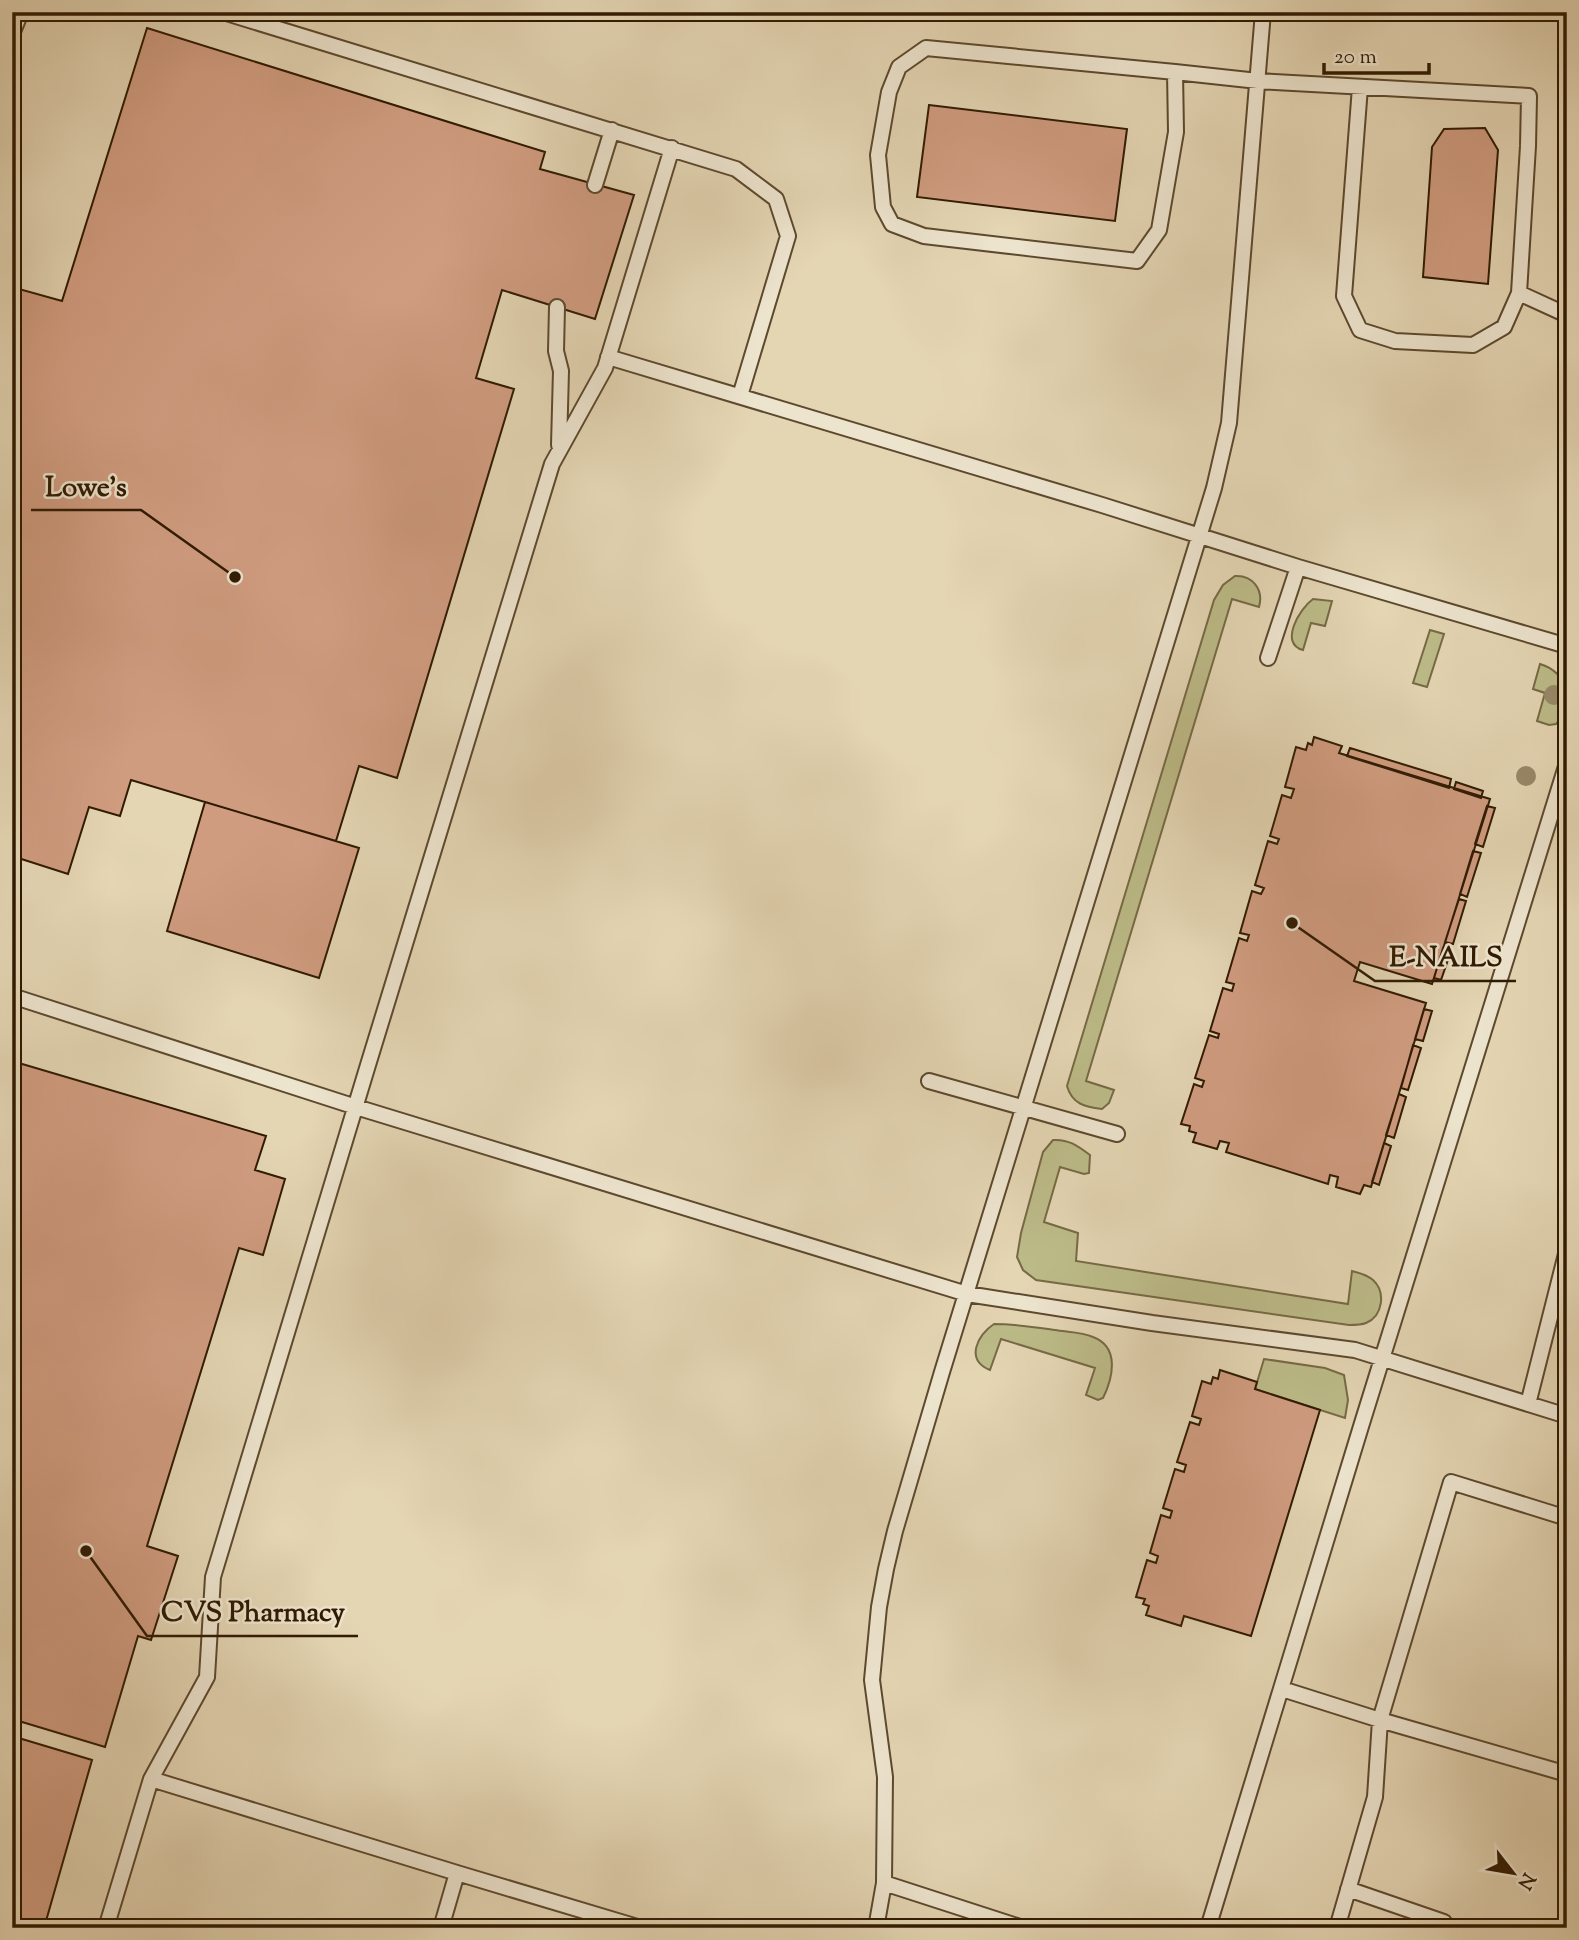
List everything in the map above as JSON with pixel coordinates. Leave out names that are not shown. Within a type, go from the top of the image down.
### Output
[{"type":"lane","points":[[12,34],[21,12]]},
{"type":"lane","points":[[223,12],[736,169],[776,199],[788,236],[740,396]]},
{"type":"lane","points":[[876,1928],[884,1884],[885,1777],[872,1680],[879,1607],[895,1531],[1214,488],[1229,423],[1263,12]]},
{"type":"lane","points":[[1175,72],[1176,132],[1159,230],[1137,261],[924,236],[892,224],[883,207],[878,155],[889,92],[899,68],[926,48],[1175,72],[1258,81],[1529,96],[1519,293],[1504,327],[1473,345],[1395,341],[1360,330],[1344,296],[1360,87]]},
{"type":"lane","points":[[595,184],[612,130]]},
{"type":"lane","points":[[106,1928],[150,1779],[207,1677],[213,1577],[552,464],[605,368],[672,148]]},
{"type":"lane","points":[[1519,293],[1567,315]]},
{"type":"lane","points":[[557,307],[556,351],[561,371],[559,447]]},
{"type":"lane","points":[[608,357],[1297,567],[1567,646]]},
{"type":"lane","points":[[1268,659],[1297,567]]},
{"type":"lane","points":[[1208,1928],[1412,1257],[1567,764]]},
{"type":"lane","points":[[12,996],[356,1107],[967,1294],[1152,1323],[1355,1350],[1567,1416]]},
{"type":"lane","points":[[929,1081],[1117,1134]]},
{"type":"lane","points":[[1528,1404],[1560,1310],[1567,1250]]},
{"type":"lane","points":[[1336,1928],[1375,1797],[1380,1720],[1451,1482],[1567,1518]]},
{"type":"lane","points":[[1282,1689],[1567,1774]]},
{"type":"lane","points":[[150,1779],[641,1928]]},
{"type":"lane","points":[[441,1928],[457,1873]]},
{"type":"lane","points":[[884,1884],[1023,1928]]},
{"type":"lane","points":[[1348,1889],[1444,1922],[1442,1928]]},
{"type":"shaded area","points":[[1235,576],[1247,578],[1255,584],[1260,594],[1259,607],[1232,599],[1086,1081],[1114,1090],[1109,1103],[1102,1109],[1090,1107],[1076,1101],[1067,1086],[1214,600],[1223,585]]},
{"type":"shaded area","points":[[1313,599],[1332,601],[1325,626],[1311,623],[1303,650],[1292,641],[1292,634],[1297,618]]},
{"type":"shaded area","points":[[1430,630],[1444,634],[1427,687],[1413,683]]},
{"type":"shaded area","points":[[1540,664],[1557,674],[1566,689],[1565,707],[1556,724],[1537,721],[1545,693],[1533,689]]},
{"type":"shaded area","points":[[1053,1140],[1069,1142],[1090,1155],[1089,1173],[1060,1167],[1044,1222],[1078,1233],[1076,1261],[1348,1304],[1352,1271],[1368,1276],[1377,1285],[1381,1303],[1376,1315],[1366,1323],[1349,1325],[1036,1280],[1023,1270],[1017,1257],[1043,1152]]},
{"type":"shaded area","points":[[994,1324],[1079,1333],[1102,1342],[1111,1355],[1112,1364],[1103,1398],[1098,1400],[1086,1395],[1095,1368],[1001,1339],[990,1370],[982,1366],[976,1354],[976,1347],[983,1334]]},
{"type":"shaded area","points":[[1264,1359],[1325,1368],[1344,1375],[1348,1400],[1345,1418],[1255,1389]]},
{"type":"building","points":[[147,28],[545,152],[540,169],[634,195],[595,319],[502,290],[476,378],[514,389],[397,778],[359,766],[336,841],[131,780],[120,816],[89,807],[68,874],[12,856],[12,287],[62,301]]},
{"type":"building","points":[[929,105],[1127,129],[1115,221],[917,197]]},
{"type":"building","points":[[1485,128],[1498,150],[1488,284],[1423,277],[1432,147],[1444,129]]},
{"type":"building","points":[[1314,737],[1342,746],[1339,753],[1490,799],[1432,984],[1360,962],[1354,981],[1426,1003],[1371,1187],[1364,1185],[1360,1194],[1336,1187],[1338,1177],[1330,1175],[1328,1184],[1226,1152],[1229,1143],[1220,1141],[1217,1149],[1193,1142],[1196,1133],[1189,1131],[1190,1126],[1181,1124],[1194,1084],[1202,1087],[1204,1081],[1195,1078],[1209,1035],[1218,1038],[1219,1034],[1210,1031],[1223,988],[1232,991],[1234,984],[1226,982],[1239,938],[1247,941],[1249,935],[1240,933],[1252,891],[1261,894],[1264,888],[1255,885],[1268,841],[1277,844],[1279,839],[1270,836],[1282,795],[1291,798],[1294,789],[1285,787],[1296,747],[1306,750],[1308,743],[1312,745]]},
{"type":"building","points":[[1350,748],[1451,779],[1449,788],[1347,756]]},
{"type":"building","points":[[1456,782],[1483,791],[1481,798],[1454,789]]},
{"type":"building","points":[[205,802],[359,848],[319,978],[167,931]]},
{"type":"building","points":[[1487,806],[1495,808],[1483,847],[1475,844]]},
{"type":"building","points":[[1473,851],[1481,853],[1467,897],[1460,894]]},
{"type":"building","points":[[1459,899],[1466,901],[1453,944],[1445,942]]},
{"type":"building","points":[[1443,948],[1451,951],[1441,980],[1434,978]]},
{"type":"building","points":[[1424,1009],[1432,1011],[1423,1041],[1415,1039]]},
{"type":"building","points":[[1413,1045],[1421,1048],[1408,1090],[1401,1088]]},
{"type":"building","points":[[12,1061],[266,1136],[255,1170],[285,1179],[263,1255],[239,1248],[147,1546],[178,1556],[151,1640],[138,1636],[105,1747],[12,1719]]},
{"type":"building","points":[[1399,1094],[1406,1097],[1394,1138],[1386,1135]]},
{"type":"building","points":[[1384,1143],[1391,1146],[1379,1185],[1372,1182]]},
{"type":"building","points":[[1220,1370],[1257,1382],[1255,1389],[1320,1410],[1251,1636],[1184,1616],[1181,1626],[1146,1615],[1149,1606],[1143,1604],[1145,1599],[1136,1597],[1147,1560],[1156,1563],[1158,1556],[1150,1553],[1161,1515],[1170,1518],[1172,1511],[1163,1508],[1175,1469],[1184,1472],[1186,1465],[1177,1462],[1190,1422],[1199,1425],[1201,1419],[1192,1416],[1202,1381],[1211,1384],[1213,1377],[1218,1379]]},
{"type":"building","points":[[12,1736],[92,1760],[44,1928],[12,1928]]},
{"type":"place","name":"Lowe's","points":[[235,577]]},
{"type":"place","name":"E-NAILS","points":[[1292,923]]},
{"type":"place","name":"CVS Pharmacy","points":[[86,1551]]}]
